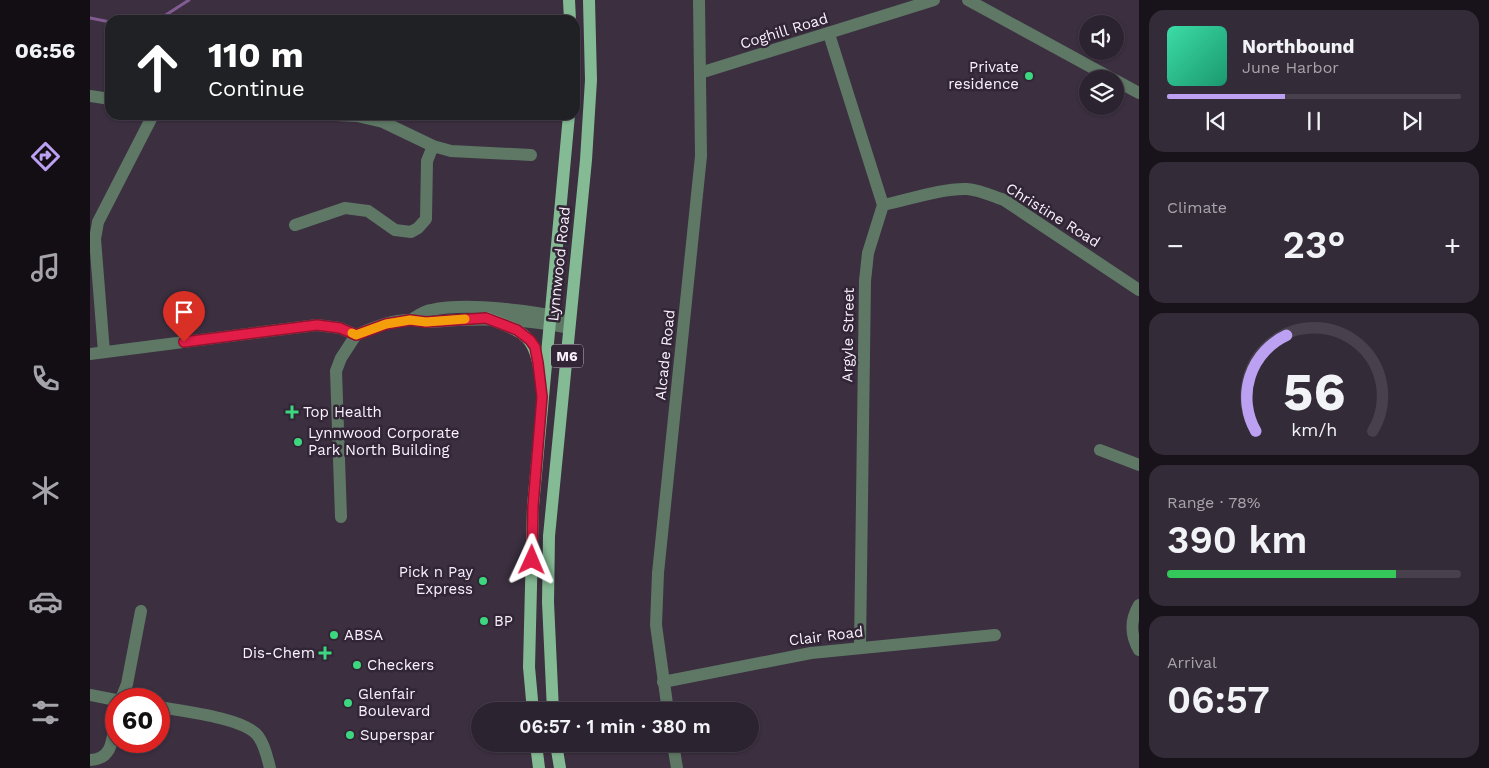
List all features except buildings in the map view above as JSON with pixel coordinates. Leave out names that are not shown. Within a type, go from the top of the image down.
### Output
[{"type":"main road","points":[[569,0],[570,15]]},
{"type":"main road","name":"Lynnwood Road","points":[[553,702],[548,602],[550,536],[588,125],[590,80],[589,0]]},
{"type":"main road","name":"Lynnwood Road","points":[[532,702],[529,667],[533,506],[568,120]]},
{"type":"main road","points":[[486,318],[517,330],[530,340],[535,347],[542,397]]},
{"type":"main road","points":[[537,752],[539,768]]},
{"type":"main road","points":[[557,752],[560,768]]},
{"type":"street","name":"Alcade Road","points":[[666,702],[656,625],[658,573],[701,156],[699,0]]},
{"type":"street","name":"Coghill Road","points":[[700,73],[934,0]]},
{"type":"street","points":[[968,0],[1097,70]]},
{"type":"street","points":[[829,34],[883,205]]},
{"type":"street","points":[[1124,85],[1139,93]]},
{"type":"street","points":[[90,96],[105,98]]},
{"type":"street","points":[[104,352],[95,239],[98,222],[151,120]]},
{"type":"street","points":[[370,120],[383,122],[433,146],[452,151],[532,155]]},
{"type":"street","points":[[294,225],[345,208],[368,212],[395,230],[411,232],[418,228],[426,219],[427,161],[433,146]]},
{"type":"street","name":"Christine Road","points":[[883,205],[967,189],[984,193],[1004,200],[1139,290]]},
{"type":"street","name":"Argyle Street","points":[[860,647],[865,281],[868,253],[883,205]]},
{"type":"street","points":[[341,517],[336,371],[341,358],[356,335],[386,324],[410,320],[432,310],[468,307],[570,324]]},
{"type":"street","points":[[410,320],[426,322],[486,318],[550,320]]},
{"type":"street","points":[[90,354],[317,325],[340,328],[356,335]]},
{"type":"street","points":[[1100,450],[1139,465]]},
{"type":"street","points":[[1139,605],[1134,615],[1132,630],[1139,650]]},
{"type":"street","points":[[125,688],[141,611]]},
{"type":"street","name":"Clair Road","points":[[662,682],[772,659],[860,647],[995,635]]},
{"type":"street","points":[[90,695],[105,698]]},
{"type":"street","points":[[170,709],[236,723],[249,728],[257,734],[264,746],[270,768]]},
{"type":"street","points":[[674,752],[677,768]]},
{"type":"street","points":[[90,760],[98,760],[108,753]]},
{"type":"waterway","points":[[166,15],[189,0]]},
{"type":"waterway","points":[[90,18],[105,21]]},
{"type":"slow traffic","points":[[352,333],[356,335],[386,324],[410,320],[426,322],[465,319]]},
{"type":"place","name":"Private residence","points":[[1029,76]]},
{"type":"place","name":"Top Health","points":[[292,412]]},
{"type":"place","name":"Lynnwood Corporate Park North Building","points":[[298,442]]},
{"type":"place","name":"Pick n Pay Express","points":[[483,581]]},
{"type":"place","name":"BP","points":[[484,621]]},
{"type":"place","name":"ABSA","points":[[334,635]]},
{"type":"place","name":"Dis-Chem","points":[[325,653]]},
{"type":"place","name":"Checkers","points":[[357,665]]},
{"type":"place","name":"Glenfair Boulevard","points":[[348,703]]},
{"type":"place","name":"Superspar","points":[[350,735]]},
{"type":"route","points":[[184,342],[317,325],[340,328],[356,335],[386,324],[410,320],[426,322],[486,318],[522,333],[535,347],[542,397],[533,506],[532,560]]}]
